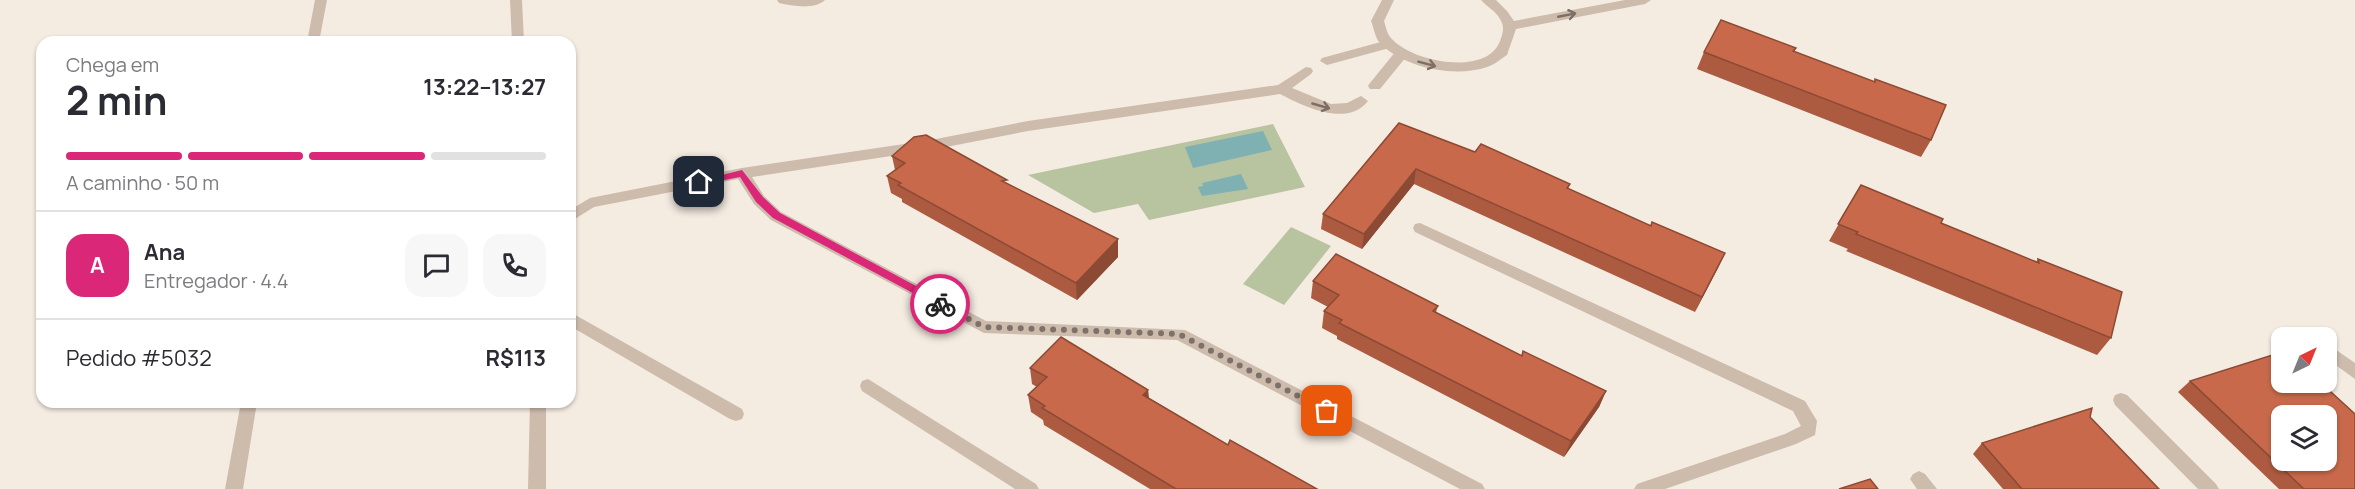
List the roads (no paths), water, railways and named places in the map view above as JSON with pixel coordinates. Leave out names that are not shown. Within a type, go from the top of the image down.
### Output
[{"type":"street","points":[[314,36],[321,0]]},
{"type":"street","points":[[516,0],[518,36]]},
{"type":"street","points":[[783,0],[796,3],[819,0]]},
{"type":"street","points":[[1388,0],[1381,8],[1378,20],[1380,32],[1388,44],[1401,54],[1438,67],[1458,68],[1477,65],[1492,59],[1504,50],[1510,38],[1510,26],[1492,1]]},
{"type":"street","points":[[1510,26],[1645,0]]},
{"type":"street","points":[[1327,62],[1388,44]]},
{"type":"street","points":[[1375,86],[1401,54]]},
{"type":"street","points":[[576,213],[590,203],[742,173],[931,145],[1028,126],[1282,89],[1305,71]]},
{"type":"street","points":[[1282,89],[1327,109],[1340,110],[1361,101]]},
{"type":"street","points":[[742,173],[759,200],[776,216],[984,327],[1179,334],[1476,489]]},
{"type":"street","points":[[1420,228],[1799,406],[1809,421],[1809,430],[1790,439],[1643,489]]},
{"type":"street","points":[[576,321],[736,414]]},
{"type":"street","points":[[2337,358],[2355,372]]},
{"type":"street","points":[[868,386],[1030,489]]},
{"type":"street","points":[[2121,400],[2210,489]]},
{"type":"street","points":[[234,489],[248,408]]},
{"type":"street","points":[[537,489],[538,408]]},
{"type":"water","points":[[1263,131],[1272,150],[1193,168],[1185,147]]},
{"type":"water","points":[[1241,174],[1248,189],[1202,196],[1198,187],[1203,186],[1202,183]]}]
